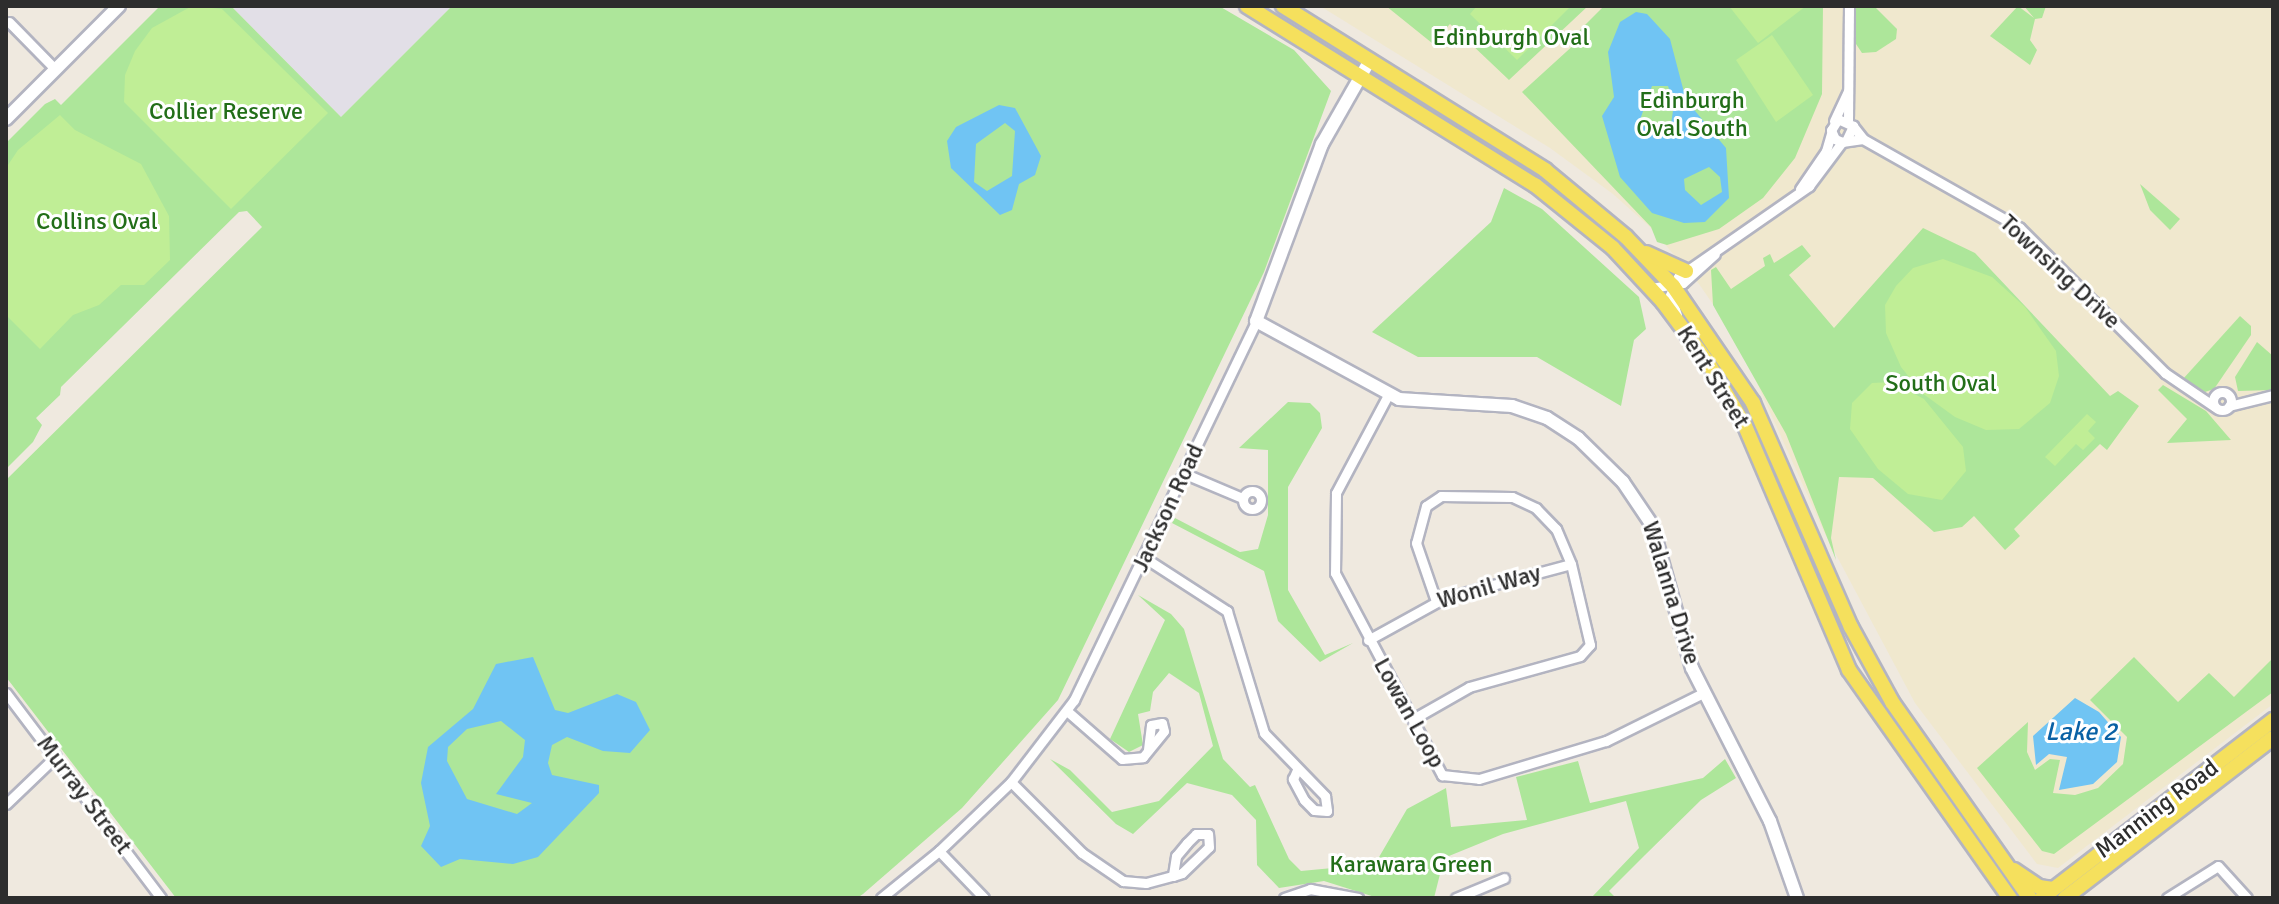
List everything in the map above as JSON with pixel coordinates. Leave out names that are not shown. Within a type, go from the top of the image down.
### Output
[{"type":"main road","name":"Kent Street","points":[[1247,6],[1535,185],[1590,228],[1651,288],[1679,321],[1750,436],[1837,647],[1880,719],[2004,894]]},
{"type":"main road","name":"Kent Street","points":[[1283,6],[1545,170],[1641,252],[1673,286],[1753,403],[1856,637],[1908,727],[2030,898]]},
{"type":"main road","points":[[1641,252],[1686,271]]},
{"type":"main road","points":[[1837,647],[1856,637]]},
{"type":"main road","name":"Manning Road","points":[[2053,895],[2273,720]]},
{"type":"main road","name":"Manning Road","points":[[2053,895],[2273,738]]},
{"type":"main road","points":[[1998,857],[2053,895]]},
{"type":"street","points":[[6,119],[119,6]]},
{"type":"street","points":[[1679,321],[1670,295],[1673,286],[1686,271],[1793,198],[1844,141],[1850,123],[1849,6]]},
{"type":"street","points":[[9,22],[55,69]]},
{"type":"street","name":"Jackson Road","points":[[881,898],[939,851],[1011,782],[1067,711],[1145,558],[1256,321],[1317,156],[1370,60]]},
{"type":"street","points":[[1793,198],[1826,151],[1832,128],[1851,85]]},
{"type":"street","points":[[1832,128],[1850,123]]},
{"type":"street","name":"Townsing Drive","points":[[1850,123],[1863,139],[2020,228],[2165,373],[2215,407]]},
{"type":"street","points":[[1832,128],[1844,141]]},
{"type":"street","points":[[1844,141],[1863,139]]},
{"type":"street","points":[[1651,288],[1673,286],[1712,262],[1715,254]]},
{"type":"street","name":"Walanna Drive","points":[[1256,321],[1388,395],[1424,404],[1526,409],[1567,429],[1602,460],[1641,502],[1652,525],[1703,693],[1770,821],[1797,898]]},
{"type":"street","points":[[2203,396],[2227,394],[2245,398],[2273,395]]},
{"type":"street","points":[[2227,394],[2229,406]]},
{"type":"street","name":"Lowan Loop","points":[[1388,395],[1343,478],[1332,515],[1335,573],[1442,775],[1471,780],[1621,735],[1703,693]]},
{"type":"street","points":[[2215,395],[2215,407],[2229,406],[2245,398]]},
{"type":"street","points":[[1183,473],[1240,497]]},
{"type":"street","points":[[1413,719],[1474,685],[1586,652],[1590,636],[1571,564],[1556,529],[1529,504],[1498,495],[1441,496],[1423,510],[1416,533],[1436,601]]},
{"type":"street","points":[[1145,558],[1227,611],[1264,733],[1328,800],[1327,811],[1314,810],[1304,800],[1293,779],[1297,770]]},
{"type":"street","name":"Wonil Way","points":[[1368,640],[1436,601],[1571,564]]},
{"type":"street","name":"Murray Street","points":[[6,693],[161,898]]},
{"type":"street","points":[[1067,711],[1122,759],[1143,757],[1148,750]]},
{"type":"street","points":[[6,804],[56,756]]},
{"type":"street","points":[[1011,782],[1082,853],[1123,881],[1146,883],[1173,876],[1203,856],[1211,843],[1208,834],[1196,834],[1176,856],[1173,876]]},
{"type":"street","name":"Walanna Drive","points":[[1770,821],[1784,840],[1804,898]]},
{"type":"street","points":[[939,851],[984,898]]},
{"type":"street","points":[[2167,898],[2218,866],[2247,898]]},
{"type":"street","points":[[1456,898],[1504,878]]},
{"type":"street","points":[[1291,896],[1323,889],[1358,898]]},
{"type":"shaded area","points":[[231,6],[452,6],[341,117]]},
{"type":"shaded area","points":[[1320,6],[2273,6],[2273,704],[2058,868],[2037,864],[1915,703],[1825,534],[1737,339],[1699,284],[1651,228],[1613,194],[1550,148]]},
{"type":"green space","points":[[160,6],[231,6],[341,117],[452,6],[1219,6],[1294,50],[1331,91],[1264,272],[1058,700],[962,808],[863,894],[857,898],[176,898],[6,677],[6,480],[262,227],[247,211],[239,212],[61,387],[60,395],[36,418],[42,425],[33,442],[6,469],[6,143],[45,104],[55,99],[61,105]]},
{"type":"green space","name":"Collier Reserve","points":[[192,6],[222,9],[328,113],[231,209],[124,102],[125,75],[135,51],[152,28]]},
{"type":"green space","name":"Edinburgh Oval","points":[[1386,6],[1588,6],[1509,80],[1450,24],[1432,43]]},
{"type":"green space","points":[[1477,6],[1571,6],[1517,60],[1470,14]]},
{"type":"green space","name":"Edinburgh Oval South","points":[[1604,6],[1823,6],[1822,94],[1795,158],[1763,198],[1719,229],[1667,245],[1657,242],[1651,227],[1522,92],[1577,42],[1575,35]]},
{"type":"green space","points":[[1729,6],[1806,6],[1758,43]]},
{"type":"green space","points":[[1855,6],[1874,6],[1897,29],[1896,39],[1876,52],[1862,53],[1856,44]]},
{"type":"green space","points":[[2018,6],[2034,18],[2024,6],[2046,6],[2042,18],[2035,19],[2030,40],[2037,50],[2030,65],[1990,36]]},
{"type":"green space","points":[[1772,35],[1813,95],[1776,122],[1736,60]]},
{"type":"green space","name":"Collins Oval","points":[[60,115],[75,130],[141,164],[169,216],[170,260],[144,285],[121,285],[99,305],[73,315],[40,349],[6,315],[6,168],[18,150]]},
{"type":"green space","points":[[2140,184],[2180,219],[2170,230],[2150,210]]},
{"type":"green space","points":[[1504,188],[1542,209],[1639,297],[1646,329],[1634,340],[1621,406],[1537,357],[1418,357],[1372,332],[1491,222]]},
{"type":"green space","name":"South Oval","points":[[1923,228],[1975,253],[2110,396],[2118,391],[2139,406],[2107,450],[2100,444],[2014,529],[2020,536],[2005,550],[1974,516],[1962,527],[1934,532],[1873,478],[1839,477],[1831,538],[1836,560],[1786,434],[1713,305],[1711,270],[1716,267],[1731,289],[1765,266],[1763,258],[1770,254],[1774,263],[1802,245],[1811,256],[1789,275],[1834,328]]},
{"type":"green space","points":[[1943,259],[1992,277],[2025,307],[2056,351],[2059,376],[2050,403],[2019,429],[1986,430],[1955,417],[1922,393],[1901,367],[1886,333],[1885,305],[1896,286],[1913,268]]},
{"type":"green space","points":[[2240,316],[2251,326],[2251,335],[2214,389],[2205,392],[2183,379]]},
{"type":"green space","points":[[2257,342],[2273,356],[2273,390],[2238,391],[2235,377]]},
{"type":"green space","points":[[1892,382],[1924,399],[1963,447],[1966,471],[1942,500],[1908,494],[1878,469],[1850,429],[1852,403],[1872,383]]},
{"type":"green space","points":[[2163,385],[2206,411],[2231,440],[2167,443],[2187,419],[2158,390]]},
{"type":"green space","points":[[1288,402],[1310,403],[1320,413],[1322,428],[1288,487],[1288,590],[1325,655],[1353,643],[1320,662],[1278,621],[1264,571],[1172,523],[1175,518],[1240,552],[1258,549],[1268,515],[1268,450],[1239,448]]},
{"type":"green space","points":[[2087,414],[2096,422],[2088,431],[2095,438],[2083,450],[2076,444],[2055,466],[2045,457]]},
{"type":"green space","name":"Karawara Green","points":[[1138,595],[1171,614],[1184,629],[1223,759],[1250,787],[1255,785],[1289,859],[1301,871],[1375,864],[1407,809],[1446,788],[1451,827],[1527,820],[1516,777],[1578,761],[1590,803],[1703,778],[1725,759],[1736,778],[1701,800],[1609,891],[1616,898],[1591,898],[1639,848],[1626,801],[1503,834],[1444,858],[1434,898],[1378,898],[1324,881],[1279,888],[1257,865],[1256,820],[1232,795],[1187,783],[1133,834],[1116,824],[1050,759],[1070,770],[1112,812],[1159,801],[1213,746],[1199,693],[1169,673],[1153,692],[1150,711],[1138,714],[1143,745],[1129,752],[1110,739],[1165,620]]},
{"type":"green space","points":[[2134,657],[2178,702],[2209,673],[2234,697],[2273,658],[2273,692],[2054,854],[2042,851],[1977,768],[2028,722],[2027,752],[2035,770],[2050,759],[2060,760],[2053,793],[2075,795],[2098,788],[2123,764],[2127,737],[2090,700]]},
{"type":"water","points":[[1636,12],[1647,14],[1670,39],[1686,100],[1726,148],[1729,198],[1705,222],[1684,223],[1652,213],[1620,177],[1602,116],[1614,97],[1608,52],[1620,22]],"holes":[[[1652,86],[1668,86],[1674,104],[1671,124],[1662,134],[1644,126],[1641,117]],[[1709,167],[1720,177],[1722,192],[1701,205],[1685,190],[1684,179]]]},
{"type":"water","points":[[999,105],[1015,108],[1041,156],[1035,175],[1019,184],[1012,210],[1000,215],[951,168],[947,141],[956,127]],"holes":[[[1005,123],[1015,131],[1012,176],[987,191],[974,182],[976,144]]]},
{"type":"water","points":[[533,657],[555,710],[568,713],[617,694],[636,702],[650,730],[630,753],[603,751],[567,737],[552,745],[548,763],[552,775],[599,785],[599,793],[538,857],[513,864],[460,859],[441,867],[421,846],[430,826],[421,783],[428,747],[473,709],[496,664]],"holes":[[[501,721],[525,740],[523,757],[496,794],[532,803],[517,814],[467,799],[447,761],[448,747],[467,729]]]},
{"type":"water","name":"Lake 2","points":[[2075,698],[2099,712],[2121,737],[2117,762],[2093,784],[2059,790],[2067,757],[2049,754],[2036,765],[2033,736]]}]
